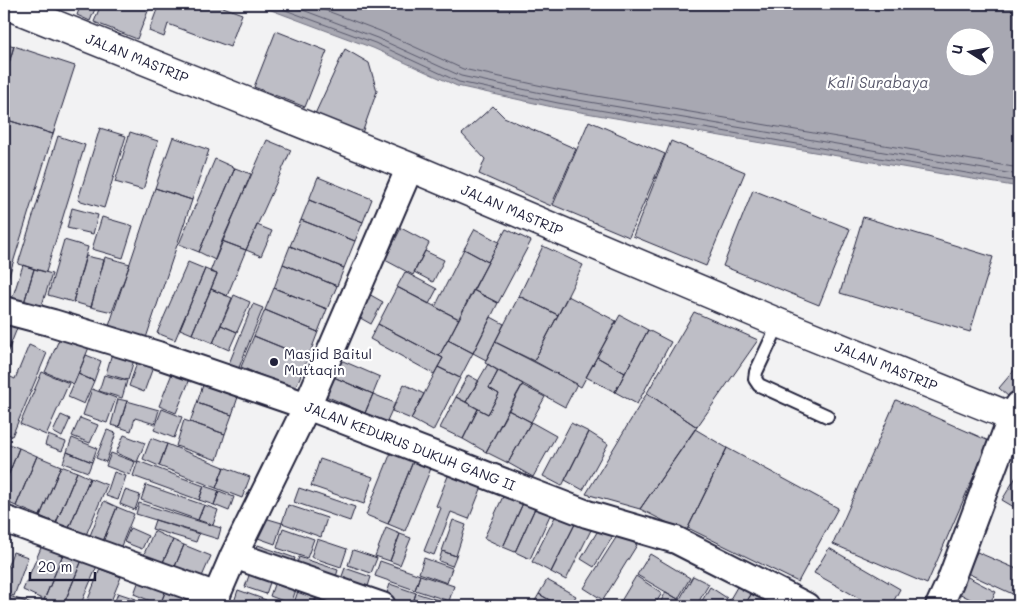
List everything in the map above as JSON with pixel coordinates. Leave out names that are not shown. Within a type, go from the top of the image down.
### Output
[{"type":"main road","name":"JALAN MASTRIP","points":[[4,4],[410,167],[779,323],[1017,414]]},
{"type":"street","points":[[4,519],[215,601],[234,555],[307,406],[410,167]]},
{"type":"street","name":"JALAN KEDURUS DUKUH GANG II","points":[[4,310],[158,355],[307,406],[587,514],[676,540],[806,606]]},
{"type":"street","points":[[939,606],[1017,414]]},
{"type":"street","points":[[234,555],[382,606]]},
{"type":"lane","points":[[779,323],[756,372],[755,379],[759,384],[827,416]]},
{"type":"water","name":"Kali Surabaya","points":[[255,4],[999,4],[1019,7],[1019,187],[557,108],[457,86],[373,48]]},
{"type":"building","points":[[81,4],[97,4],[90,21],[77,15]]},
{"type":"building","points":[[101,4],[144,4],[150,6],[137,39],[94,22]]},
{"type":"building","points":[[159,4],[215,4],[242,14],[230,47],[168,24],[164,37],[149,31]]},
{"type":"building","points":[[276,31],[327,51],[305,107],[254,87]]},
{"type":"building","points":[[4,43],[14,46],[4,80]]},
{"type":"building","points":[[14,46],[75,66],[53,134],[4,119],[4,80]]},
{"type":"building","points":[[345,49],[369,63],[377,91],[361,136],[315,114]]},
{"type":"building","points":[[493,106],[504,117],[576,149],[551,206],[479,174],[485,159],[462,134]]},
{"type":"building","points":[[4,119],[53,134],[4,292]]},
{"type":"building","points":[[589,121],[665,154],[629,237],[553,205]]},
{"type":"building","points":[[100,128],[126,136],[104,208],[78,200]]},
{"type":"building","points":[[130,132],[158,141],[143,190],[115,182]]},
{"type":"building","points":[[58,136],[85,145],[46,272],[18,264]]},
{"type":"building","points":[[173,137],[209,150],[192,200],[155,188]]},
{"type":"building","points":[[267,140],[291,150],[246,250],[222,241]]},
{"type":"building","points":[[671,141],[745,172],[706,266],[633,236]]},
{"type":"building","points":[[215,159],[235,168],[199,252],[179,244]]},
{"type":"building","points":[[235,168],[251,174],[215,260],[199,252]]},
{"type":"building","points":[[318,177],[372,199],[363,222],[309,200]]},
{"type":"building","points":[[155,188],[192,200],[145,341],[108,329]]},
{"type":"building","points":[[753,190],[850,229],[819,305],[723,266]]},
{"type":"building","points":[[309,200],[363,222],[355,241],[301,220]]},
{"type":"building","points":[[72,208],[98,215],[93,234],[67,228]]},
{"type":"building","points":[[102,217],[133,226],[123,258],[92,249]]},
{"type":"building","points":[[863,217],[993,257],[970,332],[840,293]]},
{"type":"building","points":[[301,220],[355,241],[344,268],[290,246]]},
{"type":"building","points":[[257,225],[272,231],[261,256],[246,250]]},
{"type":"building","points":[[401,228],[429,243],[413,275],[385,260]]},
{"type":"building","points":[[475,229],[499,242],[488,262],[464,249]]},
{"type":"building","points":[[506,229],[531,241],[498,303],[473,290]]},
{"type":"building","points":[[64,240],[88,247],[73,302],[48,295]]},
{"type":"building","points":[[222,241],[246,250],[227,296],[211,289],[217,274],[210,272]]},
{"type":"building","points":[[290,246],[344,268],[337,286],[283,264]]},
{"type":"building","points":[[543,246],[583,265],[558,315],[519,296]]},
{"type":"building","points":[[464,249],[488,262],[459,319],[435,307]]},
{"type":"building","points":[[425,251],[444,260],[433,282],[414,272]]},
{"type":"building","points":[[86,256],[104,260],[91,307],[73,302]]},
{"type":"building","points":[[105,257],[130,264],[112,312],[91,307]]},
{"type":"building","points":[[188,262],[205,269],[175,340],[157,333]]},
{"type":"building","points":[[283,264],[337,286],[327,309],[274,288]]},
{"type":"building","points":[[23,265],[34,269],[24,303],[12,299]]},
{"type":"building","points":[[34,269],[52,274],[41,308],[24,303]]},
{"type":"building","points":[[205,269],[217,274],[192,334],[180,329]]},
{"type":"building","points":[[405,272],[437,289],[429,304],[397,287]]},
{"type":"building","points":[[397,287],[459,319],[439,356],[378,324]]},
{"type":"building","points":[[274,288],[327,309],[318,332],[265,310]]},
{"type":"building","points":[[211,289],[232,298],[213,343],[192,334]]},
{"type":"building","points":[[473,290],[498,303],[473,353],[448,340]]},
{"type":"building","points":[[367,293],[383,302],[371,324],[355,315]]},
{"type":"building","points":[[234,295],[250,302],[237,332],[221,325]]},
{"type":"building","points":[[519,296],[558,315],[534,361],[495,342]]},
{"type":"building","points":[[568,296],[616,321],[581,387],[534,361]]},
{"type":"building","points":[[253,304],[263,308],[238,370],[228,366]]},
{"type":"building","points":[[265,310],[318,332],[308,358],[254,336]]},
{"type":"building","points":[[694,312],[758,340],[697,427],[647,393]]},
{"type":"building","points":[[620,315],[648,330],[625,373],[597,357]]},
{"type":"building","points":[[491,317],[504,324],[486,360],[473,353]]},
{"type":"building","points":[[4,323],[18,326],[4,361]]},
{"type":"building","points":[[378,324],[443,358],[434,374],[370,339]]},
{"type":"building","points":[[221,325],[237,332],[229,350],[213,343]]},
{"type":"building","points":[[64,328],[92,340],[74,384],[45,372]]},
{"type":"building","points":[[648,330],[671,342],[637,404],[615,392]]},
{"type":"building","name":"Masjid Baitul Muttaqin","points":[[254,336],[308,358],[295,389],[241,367]]},
{"type":"building","points":[[448,340],[473,353],[460,378],[438,367],[443,358],[439,356]]},
{"type":"building","points":[[495,342],[577,384],[565,407],[485,363]]},
{"type":"building","points":[[29,345],[47,353],[12,436],[4,432],[4,374],[15,379]]},
{"type":"building","points":[[114,346],[136,353],[128,380],[106,374]]},
{"type":"building","points":[[140,354],[156,359],[144,392],[129,386]]},
{"type":"building","points":[[86,355],[101,361],[94,381],[78,374]]},
{"type":"building","points":[[597,357],[625,373],[615,392],[586,377]]},
{"type":"building","points":[[336,358],[380,377],[373,394],[329,375]]},
{"type":"building","points":[[488,364],[498,371],[489,388],[499,394],[488,414],[466,402]]},
{"type":"building","points":[[438,367],[460,378],[433,431],[411,419]]},
{"type":"building","points":[[1016,368],[1019,372],[1019,388],[1010,398],[999,388]]},
{"type":"building","points":[[173,371],[190,379],[176,413],[159,406]]},
{"type":"building","points":[[498,371],[523,384],[486,452],[463,439],[478,409],[488,414],[499,394],[489,388]]},
{"type":"building","points":[[42,372],[69,383],[46,435],[20,424]]},
{"type":"building","points":[[78,374],[94,381],[84,404],[68,397]]},
{"type":"building","points":[[104,375],[127,381],[122,398],[99,391]]},
{"type":"building","points":[[329,375],[373,394],[365,413],[321,394]]},
{"type":"building","points":[[468,375],[479,381],[466,402],[456,397]]},
{"type":"building","points":[[404,384],[424,394],[411,419],[392,411]]},
{"type":"building","points":[[203,385],[238,397],[232,415],[197,403]]},
{"type":"building","points":[[522,385],[545,397],[531,422],[508,410]]},
{"type":"building","points":[[92,389],[116,398],[107,423],[83,415]]},
{"type":"building","points":[[647,393],[697,427],[640,509],[586,494]]},
{"type":"building","points":[[373,394],[395,403],[386,423],[365,413]]},
{"type":"building","points":[[456,397],[478,409],[463,439],[440,428]]},
{"type":"building","points":[[118,399],[127,401],[119,427],[111,425]]},
{"type":"building","points":[[896,400],[989,441],[927,584],[833,544]]},
{"type":"building","points":[[127,401],[159,410],[155,424],[135,418],[131,431],[119,427]]},
{"type":"building","points":[[197,403],[232,415],[225,434],[190,422]]},
{"type":"building","points":[[162,409],[182,417],[174,438],[154,430]]},
{"type":"building","points":[[508,410],[531,422],[508,463],[486,452]]},
{"type":"building","points":[[61,415],[70,419],[62,437],[53,432]]},
{"type":"building","points":[[80,418],[98,425],[90,443],[72,436]]},
{"type":"building","points":[[184,420],[225,434],[217,460],[176,446]]},
{"type":"building","points":[[531,422],[556,436],[533,477],[508,463]]},
{"type":"building","points":[[571,423],[589,432],[562,486],[543,476]]},
{"type":"building","points":[[695,429],[727,448],[686,532],[640,509]]},
{"type":"building","points":[[107,430],[116,433],[106,462],[96,458]]},
{"type":"building","points":[[589,432],[608,444],[583,490],[565,480]]},
{"type":"building","points":[[48,435],[66,442],[62,451],[45,445]]},
{"type":"building","points":[[124,435],[145,443],[137,462],[116,453]]},
{"type":"building","points":[[72,438],[97,448],[92,462],[67,452]]},
{"type":"building","points":[[151,438],[167,444],[159,466],[143,459]]},
{"type":"building","points":[[4,442],[19,448],[4,486]]},
{"type":"building","points":[[167,444],[224,467],[216,488],[159,466]]},
{"type":"building","points":[[19,448],[37,456],[16,506],[4,501],[4,486]]},
{"type":"building","points":[[727,448],[838,508],[798,582],[688,528]]},
{"type":"building","points":[[392,450],[414,459],[388,524],[366,515]]},
{"type":"building","points":[[67,452],[92,462],[88,472],[63,463]]},
{"type":"building","points":[[111,453],[135,462],[130,475],[106,466]]},
{"type":"building","points":[[37,456],[61,466],[40,516],[16,506]]},
{"type":"building","points":[[320,459],[373,477],[364,504],[311,486]]},
{"type":"building","points":[[414,459],[432,466],[405,531],[388,524]]},
{"type":"building","points":[[138,461],[204,486],[199,500],[133,476]]},
{"type":"building","points":[[61,466],[77,472],[56,523],[40,516]]},
{"type":"building","points":[[452,466],[485,479],[469,519],[451,512],[434,555],[424,551],[441,508],[436,506]]},
{"type":"building","points":[[224,467],[250,477],[242,498],[216,488]]},
{"type":"building","points":[[77,472],[90,478],[69,528],[56,523]]},
{"type":"building","points":[[114,472],[126,476],[118,500],[106,496]]},
{"type":"building","points":[[1016,477],[1019,479],[1019,510],[1002,500]]},
{"type":"building","points":[[90,478],[107,485],[86,535],[69,528]]},
{"type":"building","points":[[146,485],[204,505],[198,520],[141,500]]},
{"type":"building","points":[[204,486],[219,491],[214,505],[199,500]]},
{"type":"building","points":[[299,488],[355,507],[350,521],[294,502]]},
{"type":"building","points":[[125,490],[140,495],[135,510],[120,504]]},
{"type":"building","points":[[219,491],[234,497],[229,511],[214,505]]},
{"type":"building","points":[[505,492],[524,501],[503,547],[484,538]]},
{"type":"building","points":[[104,501],[117,507],[102,544],[89,538]]},
{"type":"building","points":[[524,501],[536,506],[515,552],[503,547]]},
{"type":"building","points":[[139,503],[221,528],[218,539],[136,514]]},
{"type":"building","points":[[204,505],[218,510],[213,525],[198,520]]},
{"type":"building","points":[[288,505],[327,518],[321,537],[282,523]]},
{"type":"building","points":[[536,506],[551,513],[530,559],[515,552]]},
{"type":"building","points":[[117,507],[134,514],[119,551],[102,544]]},
{"type":"building","points":[[557,513],[576,522],[551,572],[532,562]]},
{"type":"building","points":[[265,518],[282,523],[275,544],[258,538]]},
{"type":"building","points":[[155,520],[199,534],[196,542],[152,529]]},
{"type":"building","points":[[453,520],[466,525],[456,556],[442,551]]},
{"type":"building","points":[[576,522],[591,530],[566,580],[551,572]]},
{"type":"building","points":[[603,522],[616,531],[594,567],[581,559]]},
{"type":"building","points":[[130,528],[148,536],[142,549],[124,542]]},
{"type":"building","points":[[283,528],[314,539],[307,558],[277,548]]},
{"type":"building","points":[[386,528],[400,534],[390,561],[375,556]]},
{"type":"building","points":[[154,531],[173,540],[159,571],[140,563]]},
{"type":"building","points":[[619,533],[637,545],[603,600],[584,588]]},
{"type":"building","points":[[400,534],[411,538],[400,565],[390,561]]},
{"type":"building","points":[[317,539],[347,549],[341,567],[311,557]]},
{"type":"building","points":[[173,540],[184,545],[171,576],[159,571]]},
{"type":"building","points":[[43,543],[64,552],[44,600],[23,590]]},
{"type":"building","points":[[184,545],[211,556],[197,588],[171,576]]},
{"type":"building","points":[[258,545],[295,558],[290,572],[253,560]]},
{"type":"building","points":[[829,548],[900,589],[891,606],[873,606],[814,573]]},
{"type":"building","points":[[353,550],[377,558],[371,573],[348,565]]},
{"type":"building","points":[[442,551],[456,556],[452,566],[439,561]]},
{"type":"building","points":[[13,552],[28,557],[14,596],[4,592],[4,576]]},
{"type":"building","points":[[64,552],[82,560],[63,606],[60,606],[44,600]]},
{"type":"building","points":[[977,552],[1019,570],[1019,597],[967,573]]},
{"type":"building","points":[[650,554],[690,578],[678,599],[637,575]]},
{"type":"building","points":[[299,557],[338,570],[333,587],[293,574]]},
{"type":"building","points":[[424,558],[452,568],[447,583],[419,573]]},
{"type":"building","points":[[82,560],[97,566],[80,606],[63,606]]},
{"type":"building","points":[[380,561],[420,575],[415,590],[375,576]]},
{"type":"building","points":[[253,564],[274,571],[266,594],[245,587]]},
{"type":"building","points":[[345,568],[371,577],[364,599],[337,590]]},
{"type":"building","points":[[100,569],[121,577],[109,606],[96,606],[87,602]]},
{"type":"building","points":[[142,572],[169,582],[160,605],[134,594]]},
{"type":"building","points":[[278,573],[299,581],[291,604],[270,596]]},
{"type":"building","points":[[420,575],[454,586],[449,601],[415,590]]},
{"type":"building","points":[[964,575],[996,592],[988,606],[983,606],[955,591]]},
{"type":"building","points":[[636,576],[662,593],[654,606],[618,606]]},
{"type":"building","points":[[693,576],[709,584],[696,606],[676,606]]},
{"type":"building","points":[[302,579],[320,585],[313,606],[293,606]]},
{"type":"building","points":[[547,580],[576,596],[570,606],[560,606],[539,594]]},
{"type":"building","points":[[741,580],[755,588],[744,606],[726,606]]},
{"type":"building","points":[[169,582],[194,592],[188,606],[160,605]]},
{"type":"building","points":[[390,584],[416,593],[412,606],[383,606]]},
{"type":"building","points":[[710,587],[727,598],[722,606],[699,606]]},
{"type":"building","points":[[320,588],[337,593],[333,606],[314,606]]},
{"type":"building","points":[[755,588],[770,596],[764,606],[744,606]]},
{"type":"building","points":[[238,590],[266,600],[264,606],[233,605]]},
{"type":"building","points":[[666,592],[678,599],[674,606],[658,606]]},
{"type":"building","points":[[118,593],[136,599],[134,606],[113,606]]},
{"type":"building","points":[[416,593],[453,605],[412,606]]},
{"type":"building","points":[[4,594],[37,606],[4,606]]},
{"type":"building","points":[[539,594],[560,606],[532,606]]},
{"type":"place","name":"Masjid Baitul Muttaqin","points":[[274,362]]}]
